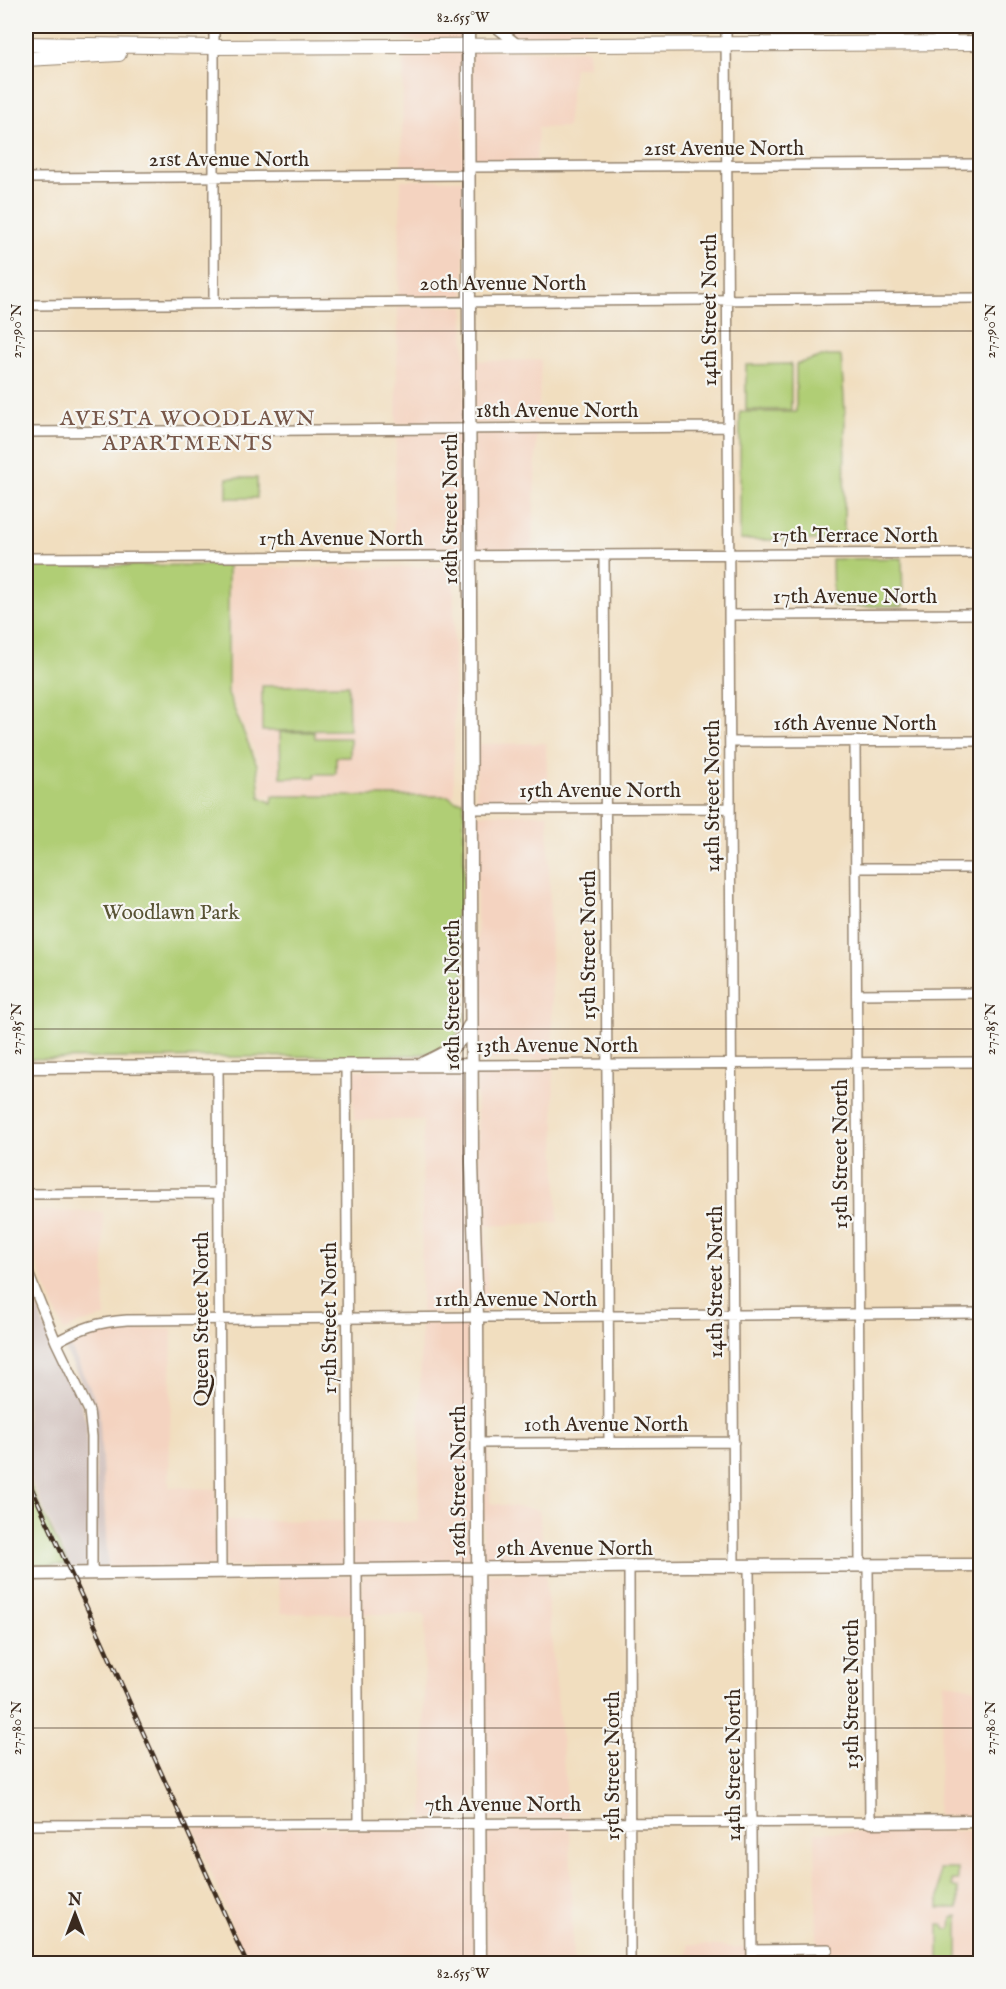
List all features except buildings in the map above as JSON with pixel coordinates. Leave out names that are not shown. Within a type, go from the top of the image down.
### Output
[{"type":"main road","points":[[26,44],[214,47],[981,43]]},
{"type":"main road","points":[[26,59],[214,47]]},
{"type":"street","points":[[214,26],[214,303]]},
{"type":"street","name":"16th Street North","points":[[468,26],[471,1065],[477,1317],[480,1964]]},
{"type":"street","points":[[495,26],[520,46]]},
{"type":"street","name":"14th Street North","points":[[726,26],[734,1567]]},
{"type":"street","points":[[952,26],[952,43]]},
{"type":"street","name":"21st Avenue North","points":[[26,178],[981,164]]},
{"type":"street","name":"20th Avenue North","points":[[26,305],[981,298]]},
{"type":"street","name":"18th Avenue North","points":[[26,432],[728,427]]},
{"type":"street","name":"17th Terrace North","points":[[729,554],[981,553]]},
{"type":"street","name":"17th Avenue North","points":[[26,558],[729,554]]},
{"type":"street","name":"15th Street North","points":[[604,555],[609,1442]]},
{"type":"street","name":"17th Avenue North","points":[[729,615],[981,614]]},
{"type":"street","name":"13th Street North","points":[[855,741],[858,1314],[870,1822]]},
{"type":"street","name":"16th Avenue North","points":[[730,742],[981,741]]},
{"type":"street","name":"15th Avenue North","points":[[470,809],[730,808]]},
{"type":"street","points":[[856,868],[981,867]]},
{"type":"street","points":[[857,994],[981,993]]},
{"type":"street","points":[[421,1065],[452,1049],[463,1038],[471,1022]]},
{"type":"street","name":"13th Avenue North","points":[[26,1067],[981,1062]]},
{"type":"street","name":"17th Street North","points":[[346,1065],[347,1318],[359,1823]]},
{"type":"street","name":"Queen Street North","points":[[218,1066],[221,1571]]},
{"type":"street","points":[[26,1194],[219,1193]]},
{"type":"street","points":[[26,1268],[56,1342],[84,1397],[90,1417],[93,1573]]},
{"type":"street","name":"11th Avenue North","points":[[56,1342],[79,1329],[107,1321],[981,1313]]},
{"type":"street","name":"10th Avenue North","points":[[478,1443],[734,1442]]},
{"type":"street","name":"9th Avenue North","points":[[26,1574],[981,1565]]},
{"type":"street","name":"14th Street North","points":[[749,1567],[752,1964]]},
{"type":"street","name":"15th Street North","points":[[628,1568],[630,1964]]},
{"type":"street","name":"7th Avenue North","points":[[26,1825],[981,1821]]},
{"type":"street","points":[[752,1950],[828,1949]]},
{"type":"shaded area","points":[[404,26],[464,26],[464,41],[404,41]]},
{"type":"shaded area","points":[[502,26],[586,26],[587,40],[521,41]]},
{"type":"shaded area","points":[[588,50],[589,67],[574,67],[567,127],[538,128],[536,162],[473,162],[472,51]]},
{"type":"shaded area","points":[[404,51],[464,51],[464,170],[401,171]]},
{"type":"shaded area","points":[[401,180],[464,180],[464,296],[398,297]]},
{"type":"shaded area","points":[[464,306],[465,424],[396,424],[398,307]]},
{"type":"shaded area","points":[[473,306],[480,306],[479,361],[541,360],[538,423],[474,424]]},
{"type":"shaded area","points":[[465,433],[465,551],[393,551],[396,434]]},
{"type":"shaded area","points":[[474,433],[537,433],[532,550],[474,550]]},
{"type":"shaded area","points":[[449,567],[454,573],[454,796],[263,796],[260,764],[230,693],[230,568]]},
{"type":"shaded area","points":[[546,743],[548,804],[476,804],[476,744]]},
{"type":"shaded area","points":[[476,814],[548,814],[553,1059],[479,1060]]},
{"type":"shaded area","points":[[476,1069],[553,1069],[558,1222],[486,1226],[487,1312],[481,1312]]},
{"type":"shaded area","points":[[351,1070],[467,1070],[472,1312],[421,1313],[423,1120],[354,1120]]},
{"type":"shaded area","points":[[26,1211],[103,1212],[105,1317],[78,1324],[64,1332],[26,1238]]},
{"type":"shaded area","points":[[26,1279],[50,1340],[80,1399],[87,1424],[88,1568],[67,1568],[69,1564],[26,1470]]},
{"type":"shaded area","points":[[473,1322],[474,1564],[353,1566],[353,1521],[418,1522],[421,1323]]},
{"type":"shaded area","points":[[105,1327],[105,1330],[172,1329],[169,1487],[216,1489],[216,1566],[108,1568],[99,1408],[68,1341],[80,1334]]},
{"type":"shaded area","points":[[68,1341],[99,1408],[108,1568],[97,1568],[95,1423],[86,1392],[62,1344]]},
{"type":"shaded area","points":[[482,1448],[489,1448],[490,1503],[539,1510],[545,1563],[483,1563]]},
{"type":"shaded area","points":[[225,1520],[344,1521],[344,1566],[225,1566]]},
{"type":"shaded area","points":[[474,1573],[475,1819],[423,1819],[425,1614],[362,1614],[362,1576]]},
{"type":"shaded area","points":[[483,1573],[545,1573],[569,1819],[484,1819]]},
{"type":"shaded area","points":[[277,1576],[353,1576],[353,1614],[281,1613]]},
{"type":"shaded area","points":[[944,1682],[980,1689],[980,1816],[937,1816]]},
{"type":"shaded area","points":[[194,1828],[328,1828],[422,1832],[423,1828],[475,1829],[476,1963],[246,1963]]},
{"type":"shaded area","points":[[484,1829],[570,1829],[573,1963],[485,1963]]},
{"type":"shaded area","points":[[980,1831],[980,1963],[762,1964],[762,1954],[817,1953],[815,1832]]},
{"type":"shaded area","points":[[688,1944],[747,1948],[747,1963],[688,1963]]},
{"type":"green space","points":[[825,356],[841,356],[845,412],[844,540],[740,540],[740,412],[796,412],[796,364]]},
{"type":"green space","points":[[791,364],[791,410],[746,410],[746,365]]},
{"type":"green space","points":[[227,478],[257,478],[257,498],[227,498]]},
{"type":"green space","points":[[902,558],[903,606],[833,607],[832,559]]},
{"type":"green space","name":"Woodlawn Park","points":[[228,565],[228,694],[257,765],[260,797],[272,803],[273,796],[448,796],[455,801],[464,801],[464,1018],[460,1028],[452,1041],[444,1047],[433,1052],[414,1055],[26,1059],[26,566]]},
{"type":"green space","points":[[348,685],[349,730],[262,731],[262,686]]},
{"type":"green space","points":[[280,732],[314,732],[315,738],[350,738],[350,757],[336,757],[336,774],[281,778]]},
{"type":"green space","points":[[26,1476],[68,1565],[26,1565]]},
{"type":"green space","points":[[939,1869],[958,1869],[958,1880],[952,1880],[952,1886],[958,1888],[958,1908],[939,1908]]},
{"type":"green space","points":[[958,1917],[958,1963],[939,1963],[939,1925],[944,1925],[945,1929],[951,1929],[952,1918]]},
{"type":"railway","points":[[26,1476],[247,1964]]},
{"type":"district","name":"AVESTA WOODLAWN APARTMENTS","points":[[188,430]]}]
